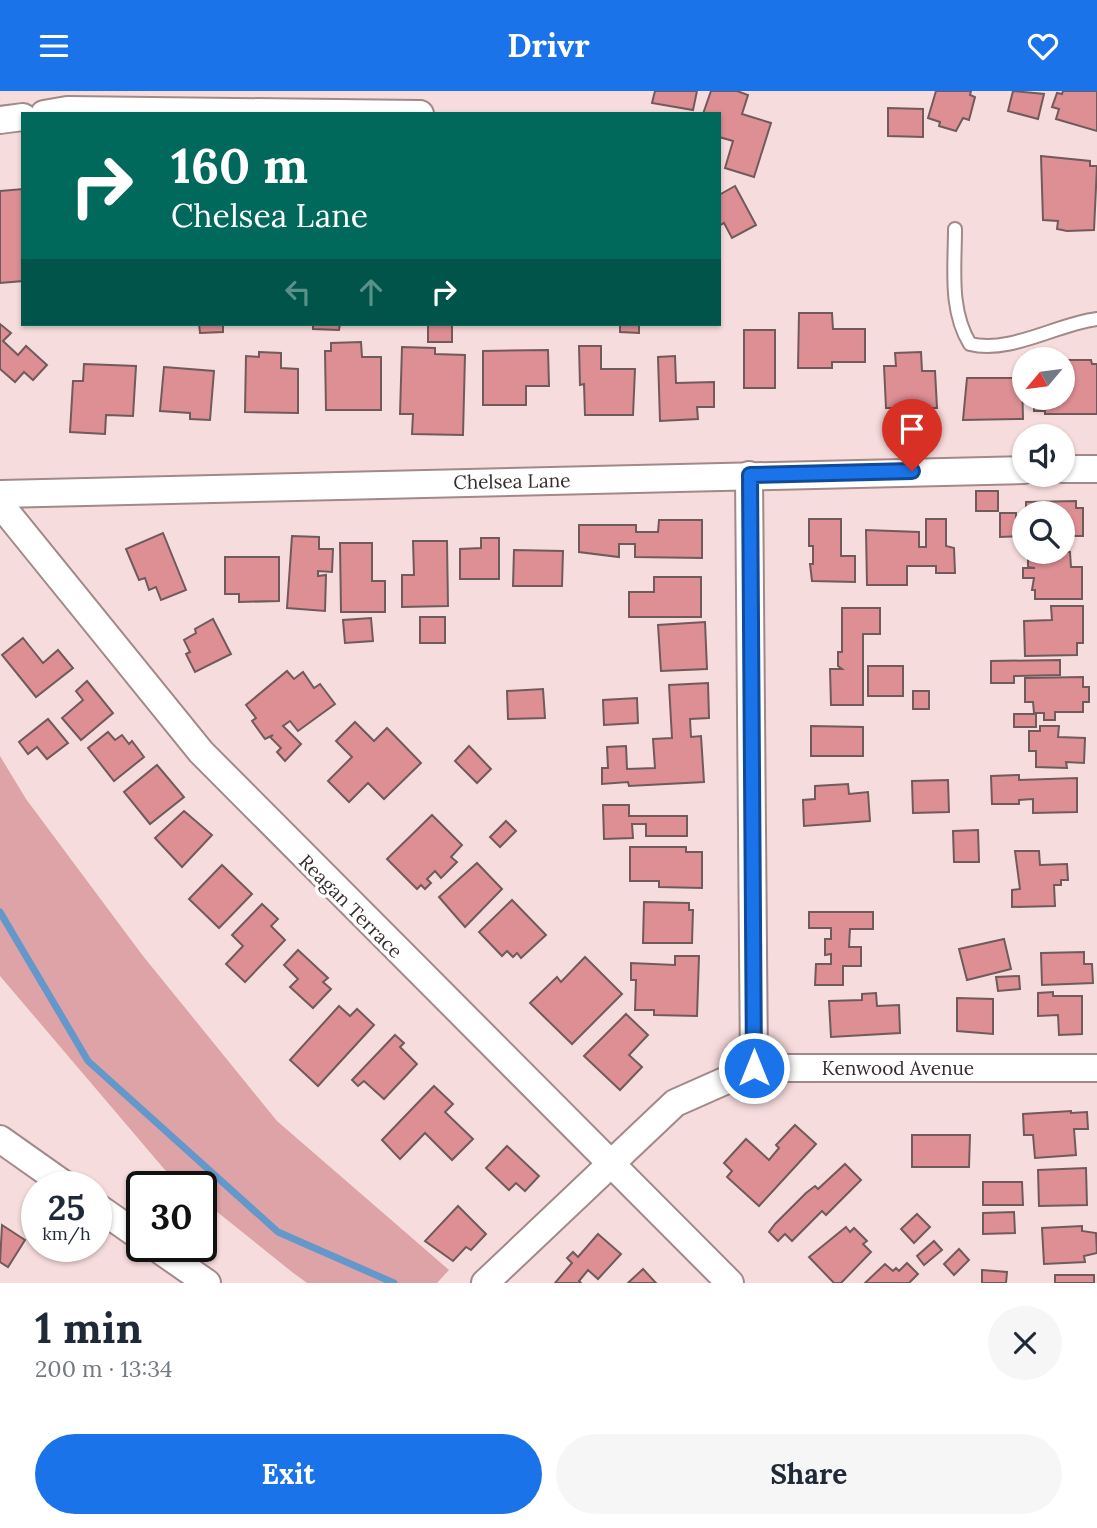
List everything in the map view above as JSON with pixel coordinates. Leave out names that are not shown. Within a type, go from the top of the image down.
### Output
[{"type":"street","points":[[59,105],[340,112]]},
{"type":"street","points":[[0,120],[21,117]]},
{"type":"street","points":[[1075,469],[1097,469]]},
{"type":"street","name":"Chelsea Lane","points":[[0,494],[1012,470]]},
{"type":"street","points":[[750,475],[754,1068]]},
{"type":"street","name":"Reagan Terrace","points":[[0,504],[201,753],[730,1283]]},
{"type":"street","name":"Kenwood Avenue","points":[[485,1283],[676,1103],[754,1068],[1097,1068]]},
{"type":"street","points":[[0,1139],[45,1171]]},
{"type":"street","points":[[177,1262],[207,1283]]},
{"type":"lane","points":[[955,229],[955,305],[961,330],[970,344],[981,347],[1015,341],[1078,321],[1097,319]]},
{"type":"shaded area","points":[[0,756],[26,799],[143,956],[277,1121],[449,1270],[437,1283],[307,1283],[217,1212],[217,1171],[165,1170],[0,976]]},
{"type":"building","points":[[655,91],[697,91],[693,110],[652,103]]},
{"type":"building","points":[[711,91],[737,91],[748,95],[742,114],[771,123],[754,177],[725,168],[733,141],[721,138],[721,112],[704,112]]},
{"type":"building","points":[[936,91],[971,91],[970,95],[975,97],[969,120],[963,118],[956,131],[939,126],[940,122],[928,118]]},
{"type":"building","points":[[1013,91],[1044,94],[1038,119],[1008,111]]},
{"type":"building","points":[[1063,91],[1097,91],[1097,131],[1056,119],[1059,109],[1052,107],[1057,93],[1062,94]]},
{"type":"building","points":[[888,108],[923,109],[923,137],[888,136]]},
{"type":"building","points":[[1041,156],[1090,161],[1090,166],[1097,166],[1094,230],[1067,231],[1057,229],[1058,221],[1043,220]]},
{"type":"building","points":[[735,186],[756,225],[732,238],[724,223],[721,225],[721,194]]},
{"type":"building","points":[[21,189],[21,281],[0,283],[0,191]]},
{"type":"building","points":[[799,313],[832,313],[833,329],[865,329],[865,362],[832,362],[832,368],[798,368]]},
{"type":"building","points":[[0,324],[11,333],[3,341],[18,355],[26,346],[47,365],[33,380],[24,372],[15,382],[0,369]]},
{"type":"building","points":[[199,326],[223,326],[223,332],[200,333]]},
{"type":"building","points":[[313,326],[340,326],[339,330],[313,329]]},
{"type":"building","points":[[428,326],[452,326],[452,342],[428,342]]},
{"type":"building","points":[[620,326],[639,326],[639,333],[620,332]]},
{"type":"building","points":[[744,330],[775,330],[775,388],[744,388]]},
{"type":"building","points":[[361,342],[362,357],[381,357],[381,410],[326,410],[325,351],[331,351],[331,343]]},
{"type":"building","points":[[579,346],[601,346],[601,369],[635,369],[633,415],[585,415],[584,384],[580,385]]},
{"type":"building","points":[[402,347],[435,348],[435,354],[465,355],[463,435],[412,434],[413,414],[400,414]]},
{"type":"building","points":[[548,350],[549,386],[526,386],[526,405],[483,405],[483,351]]},
{"type":"building","points":[[259,352],[281,353],[281,368],[298,369],[298,413],[245,412],[246,356],[259,357]]},
{"type":"building","points":[[921,352],[922,371],[935,371],[937,408],[886,408],[884,366],[896,366],[895,353]]},
{"type":"building","points":[[675,356],[676,383],[714,382],[714,407],[697,407],[698,419],[660,421],[658,357]]},
{"type":"building","points":[[1075,360],[1091,360],[1092,364],[1097,364],[1097,414],[1045,414],[1045,411],[1034,411],[1075,410]]},
{"type":"building","points":[[84,364],[136,366],[133,416],[106,415],[105,434],[70,432],[73,381],[83,381]]},
{"type":"building","points":[[164,367],[214,371],[210,420],[190,419],[190,413],[160,411]]},
{"type":"building","points":[[967,378],[1012,378],[1012,410],[1023,410],[1023,419],[963,420]]},
{"type":"building","points":[[976,491],[998,491],[998,511],[976,511]]},
{"type":"building","points":[[1075,501],[1076,508],[1083,508],[1083,536],[1075,536]]},
{"type":"building","points":[[1000,513],[1012,513],[1012,536],[1000,537]]},
{"type":"building","points":[[809,519],[841,519],[841,556],[855,556],[855,582],[812,581],[810,564],[813,564],[813,546],[809,546]]},
{"type":"building","points":[[926,519],[946,519],[946,546],[954,548],[955,573],[936,573],[936,566],[907,566],[907,585],[867,585],[866,530],[919,532],[919,547],[926,547]]},
{"type":"building","points":[[659,520],[702,520],[702,558],[635,557],[635,544],[619,544],[619,557],[579,552],[579,525],[636,525],[636,532],[658,532]]},
{"type":"building","points":[[163,533],[186,590],[161,600],[156,587],[149,590],[145,578],[139,580],[126,549]]},
{"type":"building","points":[[292,536],[319,537],[319,549],[333,549],[332,572],[318,571],[318,576],[326,575],[325,611],[287,608]]},
{"type":"building","points":[[481,538],[499,538],[499,579],[460,579],[460,549],[481,548]]},
{"type":"building","points":[[413,541],[447,541],[448,606],[402,607],[402,575],[414,575]]},
{"type":"building","points":[[340,543],[372,543],[372,581],[385,581],[385,612],[341,612]]},
{"type":"building","points":[[514,550],[563,551],[562,586],[513,586]]},
{"type":"building","points":[[225,557],[279,557],[279,601],[239,602],[239,594],[225,594]]},
{"type":"building","points":[[1028,564],[1071,564],[1071,567],[1082,567],[1082,599],[1035,599],[1035,590],[1032,590],[1034,578],[1023,578],[1023,568],[1035,568],[1028,567]]},
{"type":"building","points":[[654,577],[701,577],[701,617],[629,617],[629,592],[654,592]]},
{"type":"building","points":[[1051,606],[1083,606],[1083,643],[1077,643],[1077,655],[1025,656],[1024,621],[1052,620]]},
{"type":"building","points":[[842,608],[880,608],[880,634],[863,634],[863,705],[831,705],[830,669],[842,669],[838,666],[838,652],[842,652]]},
{"type":"building","points":[[420,617],[445,617],[445,643],[420,643]]},
{"type":"building","points":[[371,618],[373,641],[345,643],[343,620]]},
{"type":"building","points":[[213,619],[231,654],[195,672],[186,654],[190,652],[184,640],[196,633],[195,629]]},
{"type":"building","points":[[705,622],[707,669],[661,671],[658,625]]},
{"type":"building","points":[[23,638],[43,663],[58,650],[73,668],[36,697],[2,655]]},
{"type":"building","points":[[1060,660],[1060,675],[1014,676],[1014,683],[991,683],[991,661]]},
{"type":"building","points":[[868,666],[903,666],[903,696],[868,696]]},
{"type":"building","points":[[287,671],[294,679],[303,672],[314,688],[320,684],[335,704],[298,731],[290,721],[283,726],[301,744],[285,761],[277,752],[281,748],[270,737],[273,735],[265,739],[252,721],[256,718],[246,705]]},
{"type":"building","points":[[1083,677],[1083,687],[1089,687],[1089,702],[1083,702],[1083,712],[1055,712],[1055,720],[1044,720],[1044,713],[1034,713],[1033,702],[1025,702],[1025,678]]},
{"type":"building","points":[[87,681],[113,713],[81,740],[62,718],[83,700],[76,691]]},
{"type":"building","points":[[708,683],[709,718],[690,719],[691,737],[701,736],[704,782],[629,786],[628,782],[602,784],[602,768],[608,768],[607,747],[626,746],[627,769],[655,768],[653,739],[672,738],[669,685]]},
{"type":"building","points":[[543,689],[545,718],[508,719],[507,691]]},
{"type":"building","points":[[913,691],[929,691],[929,709],[913,709]]},
{"type":"building","points":[[637,698],[638,723],[604,725],[603,700]]},
{"type":"building","points":[[1014,714],[1036,714],[1036,727],[1014,727]]},
{"type":"building","points":[[48,719],[68,743],[47,759],[37,747],[28,754],[19,742]]},
{"type":"building","points":[[355,722],[374,741],[387,728],[421,763],[384,799],[368,783],[349,802],[328,781],[352,757],[336,741]]},
{"type":"building","points":[[811,726],[863,727],[863,756],[811,756]]},
{"type":"building","points":[[1040,726],[1059,726],[1058,737],[1085,738],[1084,763],[1066,762],[1067,768],[1036,767],[1036,751],[1029,751],[1029,731],[1040,731]]},
{"type":"building","points":[[108,732],[115,740],[122,735],[129,744],[132,741],[144,757],[114,781],[88,748]]},
{"type":"building","points":[[469,746],[491,769],[477,783],[455,761]]},
{"type":"building","points":[[157,765],[184,797],[150,824],[124,792]]},
{"type":"building","points":[[1019,775],[1019,780],[1077,778],[1077,812],[1033,813],[1033,799],[1019,800],[1019,804],[992,804],[991,776]]},
{"type":"building","points":[[948,780],[949,812],[913,813],[912,781]]},
{"type":"building","points":[[848,784],[849,794],[868,792],[870,821],[804,826],[803,800],[815,799],[815,786]]},
{"type":"building","points":[[603,805],[629,805],[629,816],[687,816],[687,836],[646,836],[646,824],[632,824],[633,838],[604,839]]},
{"type":"building","points":[[184,811],[212,835],[182,867],[155,838]]},
{"type":"building","points":[[432,815],[462,845],[451,857],[457,862],[441,878],[435,871],[427,879],[431,883],[425,889],[421,885],[417,889],[387,859]]},
{"type":"building","points":[[506,821],[516,831],[500,847],[490,837]]},
{"type":"building","points":[[978,830],[979,862],[954,862],[953,831]]},
{"type":"building","points":[[630,847],[686,847],[686,852],[702,852],[702,888],[659,887],[659,881],[630,881]]},
{"type":"building","points":[[1015,851],[1039,851],[1040,865],[1067,864],[1068,880],[1061,880],[1061,885],[1054,885],[1055,906],[1012,907],[1012,890],[1020,889]]},
{"type":"building","points":[[477,863],[502,889],[465,927],[439,897]]},
{"type":"building","points":[[222,865],[252,894],[219,928],[189,899]]},
{"type":"building","points":[[512,900],[546,935],[521,958],[517,953],[513,957],[507,951],[502,956],[479,932]]},
{"type":"building","points":[[644,902],[689,903],[689,910],[693,910],[692,943],[643,943]]},
{"type":"building","points":[[262,904],[278,919],[271,926],[285,940],[245,982],[226,964],[243,946],[232,935]]},
{"type":"building","points":[[809,912],[873,912],[873,929],[850,929],[849,947],[861,947],[861,966],[843,966],[843,985],[815,985],[816,964],[831,964],[831,954],[825,955],[825,939],[831,939],[831,928],[809,928]]},
{"type":"building","points":[[1004,939],[1011,969],[967,980],[959,949]]},
{"type":"building","points":[[298,950],[328,978],[323,982],[331,989],[313,1008],[290,987],[298,979],[284,965]]},
{"type":"building","points":[[1084,952],[1084,964],[1092,964],[1093,983],[1042,985],[1041,953]]},
{"type":"building","points":[[675,956],[699,956],[697,1016],[654,1015],[654,1010],[635,1010],[636,980],[631,980],[631,963],[675,965]]},
{"type":"building","points":[[585,957],[622,994],[572,1044],[530,1003],[557,977],[561,982]]},
{"type":"building","points":[[1019,976],[1020,989],[998,991],[996,977]]},
{"type":"building","points":[[1053,992],[1053,996],[1082,996],[1082,1034],[1059,1035],[1058,1015],[1038,1016],[1038,993]]},
{"type":"building","points":[[876,993],[877,1006],[899,1005],[900,1033],[831,1037],[829,1001],[862,1000],[862,994]]},
{"type":"building","points":[[957,998],[993,999],[993,1034],[957,1031]]},
{"type":"building","points":[[339,1006],[350,1016],[357,1009],[374,1025],[318,1086],[290,1060]]},
{"type":"building","points":[[626,1014],[648,1035],[629,1055],[642,1067],[620,1090],[584,1056]]},
{"type":"building","points":[[395,1035],[404,1043],[400,1047],[417,1064],[384,1099],[364,1081],[358,1086],[352,1080]]},
{"type":"building","points":[[434,1086],[453,1104],[445,1112],[473,1139],[452,1160],[425,1133],[400,1159],[382,1140]]},
{"type":"building","points":[[1087,1112],[1088,1129],[1074,1129],[1076,1155],[1035,1158],[1033,1135],[1024,1135],[1023,1114]]},
{"type":"building","points":[[795,1125],[816,1144],[759,1206],[727,1177],[732,1171],[724,1163],[746,1139],[769,1160],[779,1148],[776,1145]]},
{"type":"building","points":[[912,1135],[970,1135],[969,1167],[912,1167]]},
{"type":"building","points":[[507,1146],[539,1176],[525,1191],[516,1183],[509,1190],[486,1168]]},
{"type":"building","points":[[845,1164],[861,1180],[826,1215],[822,1211],[792,1241],[785,1234],[778,1241],[769,1232],[775,1224],[806,1193],[815,1186],[818,1189]]},
{"type":"building","points":[[1086,1168],[1087,1205],[1039,1206],[1038,1170]]},
{"type":"building","points":[[983,1182],[1022,1182],[1023,1205],[983,1205]]},
{"type":"building","points":[[458,1206],[486,1234],[471,1250],[466,1247],[453,1261],[425,1241]]},
{"type":"building","points":[[1014,1212],[1015,1233],[983,1234],[983,1213]]},
{"type":"building","points":[[917,1214],[930,1227],[914,1243],[901,1229]]},
{"type":"building","points":[[2,1225],[21,1237],[21,1246],[8,1267],[0,1262]]},
{"type":"building","points":[[1082,1226],[1082,1231],[1096,1233],[1097,1253],[1084,1256],[1085,1262],[1044,1264],[1042,1228]]},
{"type":"building","points":[[846,1227],[850,1232],[854,1228],[867,1241],[863,1244],[871,1252],[841,1283],[834,1283],[809,1257]]},
{"type":"building","points":[[598,1234],[621,1254],[598,1279],[588,1270],[579,1281],[581,1283],[555,1283],[572,1263],[567,1258],[573,1252],[578,1257]]},
{"type":"building","points":[[934,1241],[942,1250],[924,1265],[917,1256]]},
{"type":"building","points":[[959,1249],[969,1260],[954,1275],[944,1264]]},
{"type":"building","points":[[907,1263],[918,1274],[909,1283],[865,1283],[885,1264],[893,1271],[896,1268],[899,1271]]},
{"type":"building","points":[[643,1269],[656,1283],[628,1283],[629,1282]]},
{"type":"building","points":[[982,1270],[1007,1272],[1006,1283],[982,1283]]},
{"type":"building","points":[[1055,1275],[1094,1275],[1094,1283],[1055,1283]]},
{"type":"waterway","points":[[0,912],[88,1061],[278,1232],[394,1283]]},
{"type":"route","points":[[754,1068],[750,475],[912,471]]}]
